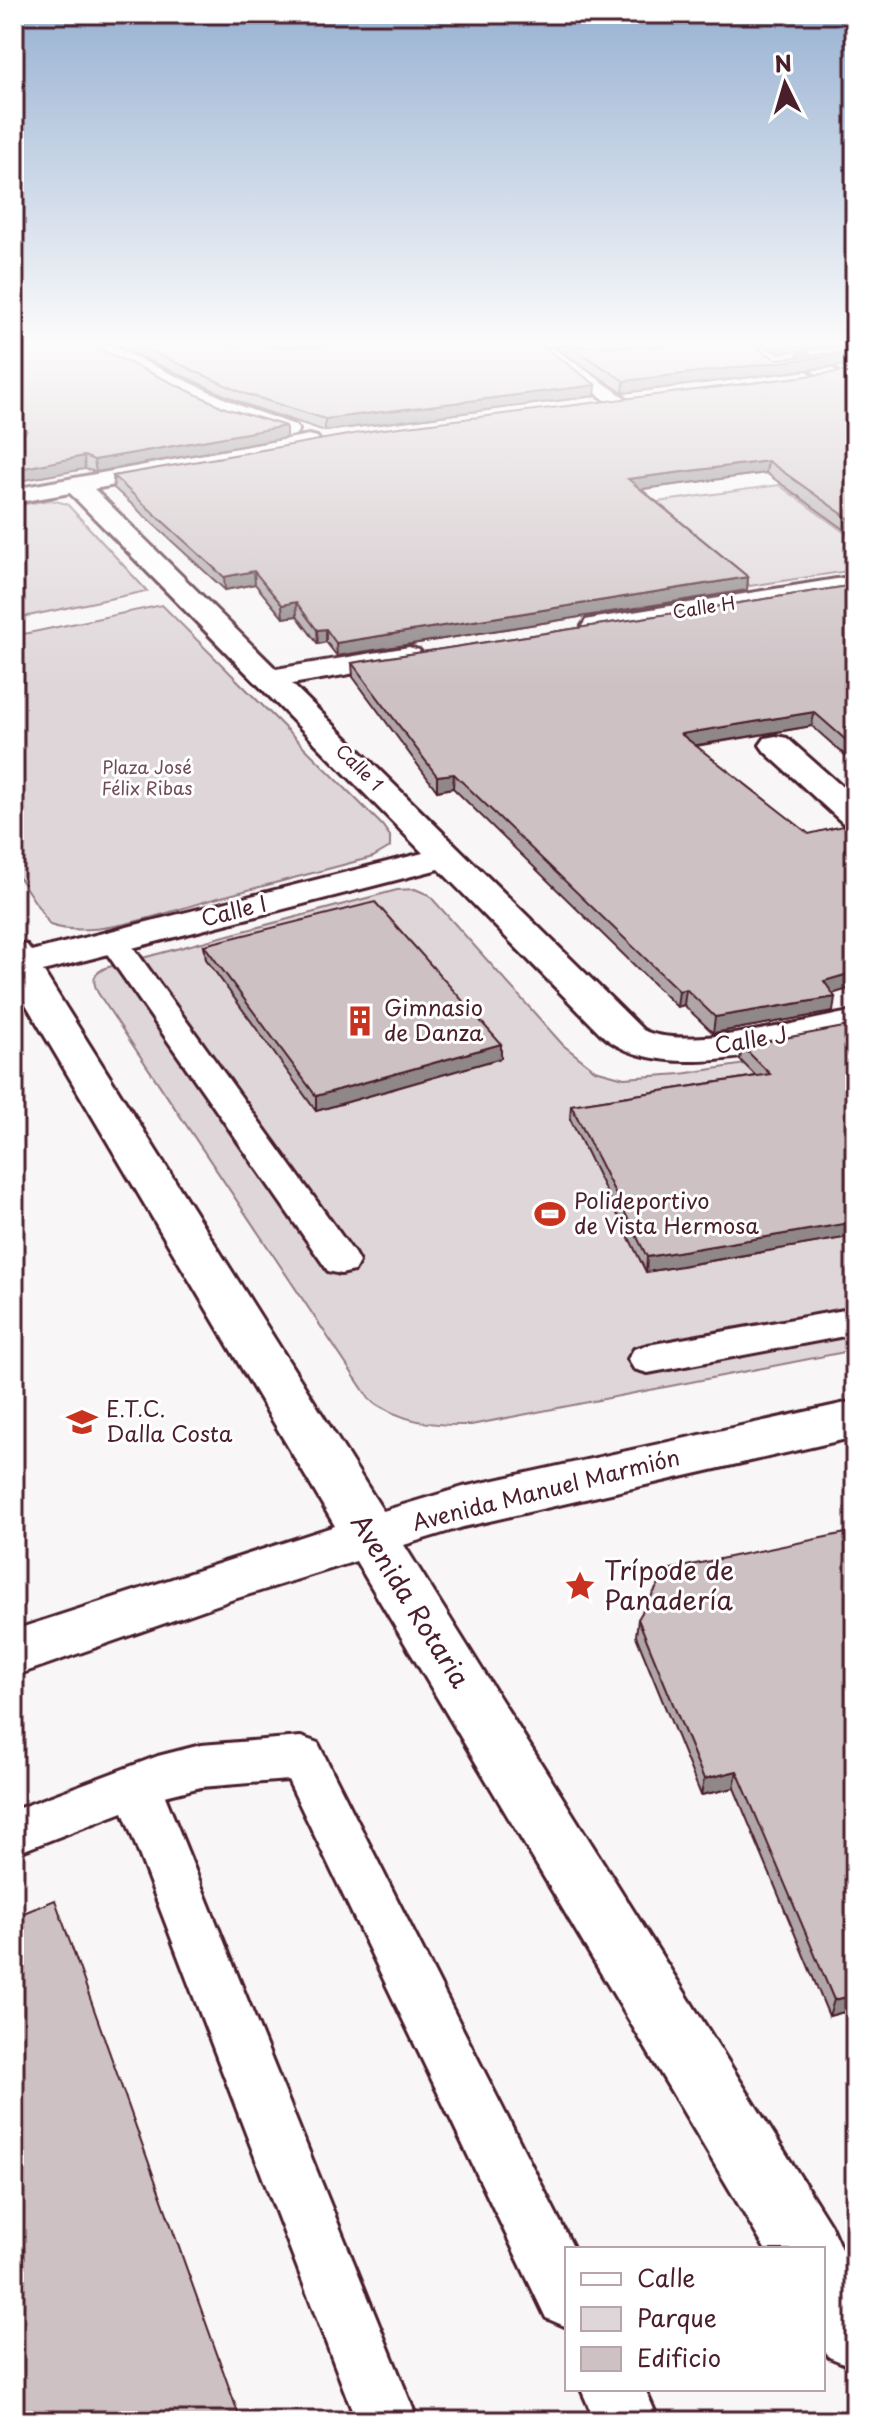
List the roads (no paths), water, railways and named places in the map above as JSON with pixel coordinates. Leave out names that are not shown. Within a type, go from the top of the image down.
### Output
[{"type":"street","points":[[14,496],[213,460]]},
{"type":"street","name":"Calle 1","points":[[75,484],[615,1026],[634,1041],[647,1045]]},
{"type":"street","name":"Calle H","points":[[569,630],[855,584]]},
{"type":"street","points":[[270,679],[443,650]]},
{"type":"street","points":[[776,745],[855,816]]},
{"type":"street","name":"Calle I","points":[[18,959],[114,942],[447,857]]},
{"type":"street","name":"Avenida Rotaria","points":[[18,959],[804,2247]]},
{"type":"street","name":"Calle J","points":[[647,1045],[701,1048],[855,1023]]},
{"type":"street","name":"Avenida Manuel Marmión","points":[[14,1653],[369,1535],[463,1507],[855,1419]]},
{"type":"street","points":[[825,2281],[855,2331]]},
{"type":"lane","points":[[114,942],[341,1262]]},
{"type":"lane","points":[[648,1359],[855,1321]]},
{"type":"lane","points":[[14,1832],[136,1784],[201,1766],[301,1758],[565,2293]]},
{"type":"lane","points":[[136,1784],[387,2421]]},
{"type":"lane","points":[[613,2391],[628,2421]]},
{"type":"place","name":"Gimnasio de Danza","points":[[360,1021]]},
{"type":"place","name":"Polideportivo de Vista Hermosa","points":[[550,1214]]},
{"type":"place","name":"E.T.C. Dalla Costa","points":[[82,1422]]},
{"type":"place","name":"Trípode de Panadería","points":[[580,1586]]},
{"type":"park label","name":"Plaza José Félix Ribas","points":[[147,778]]}]
